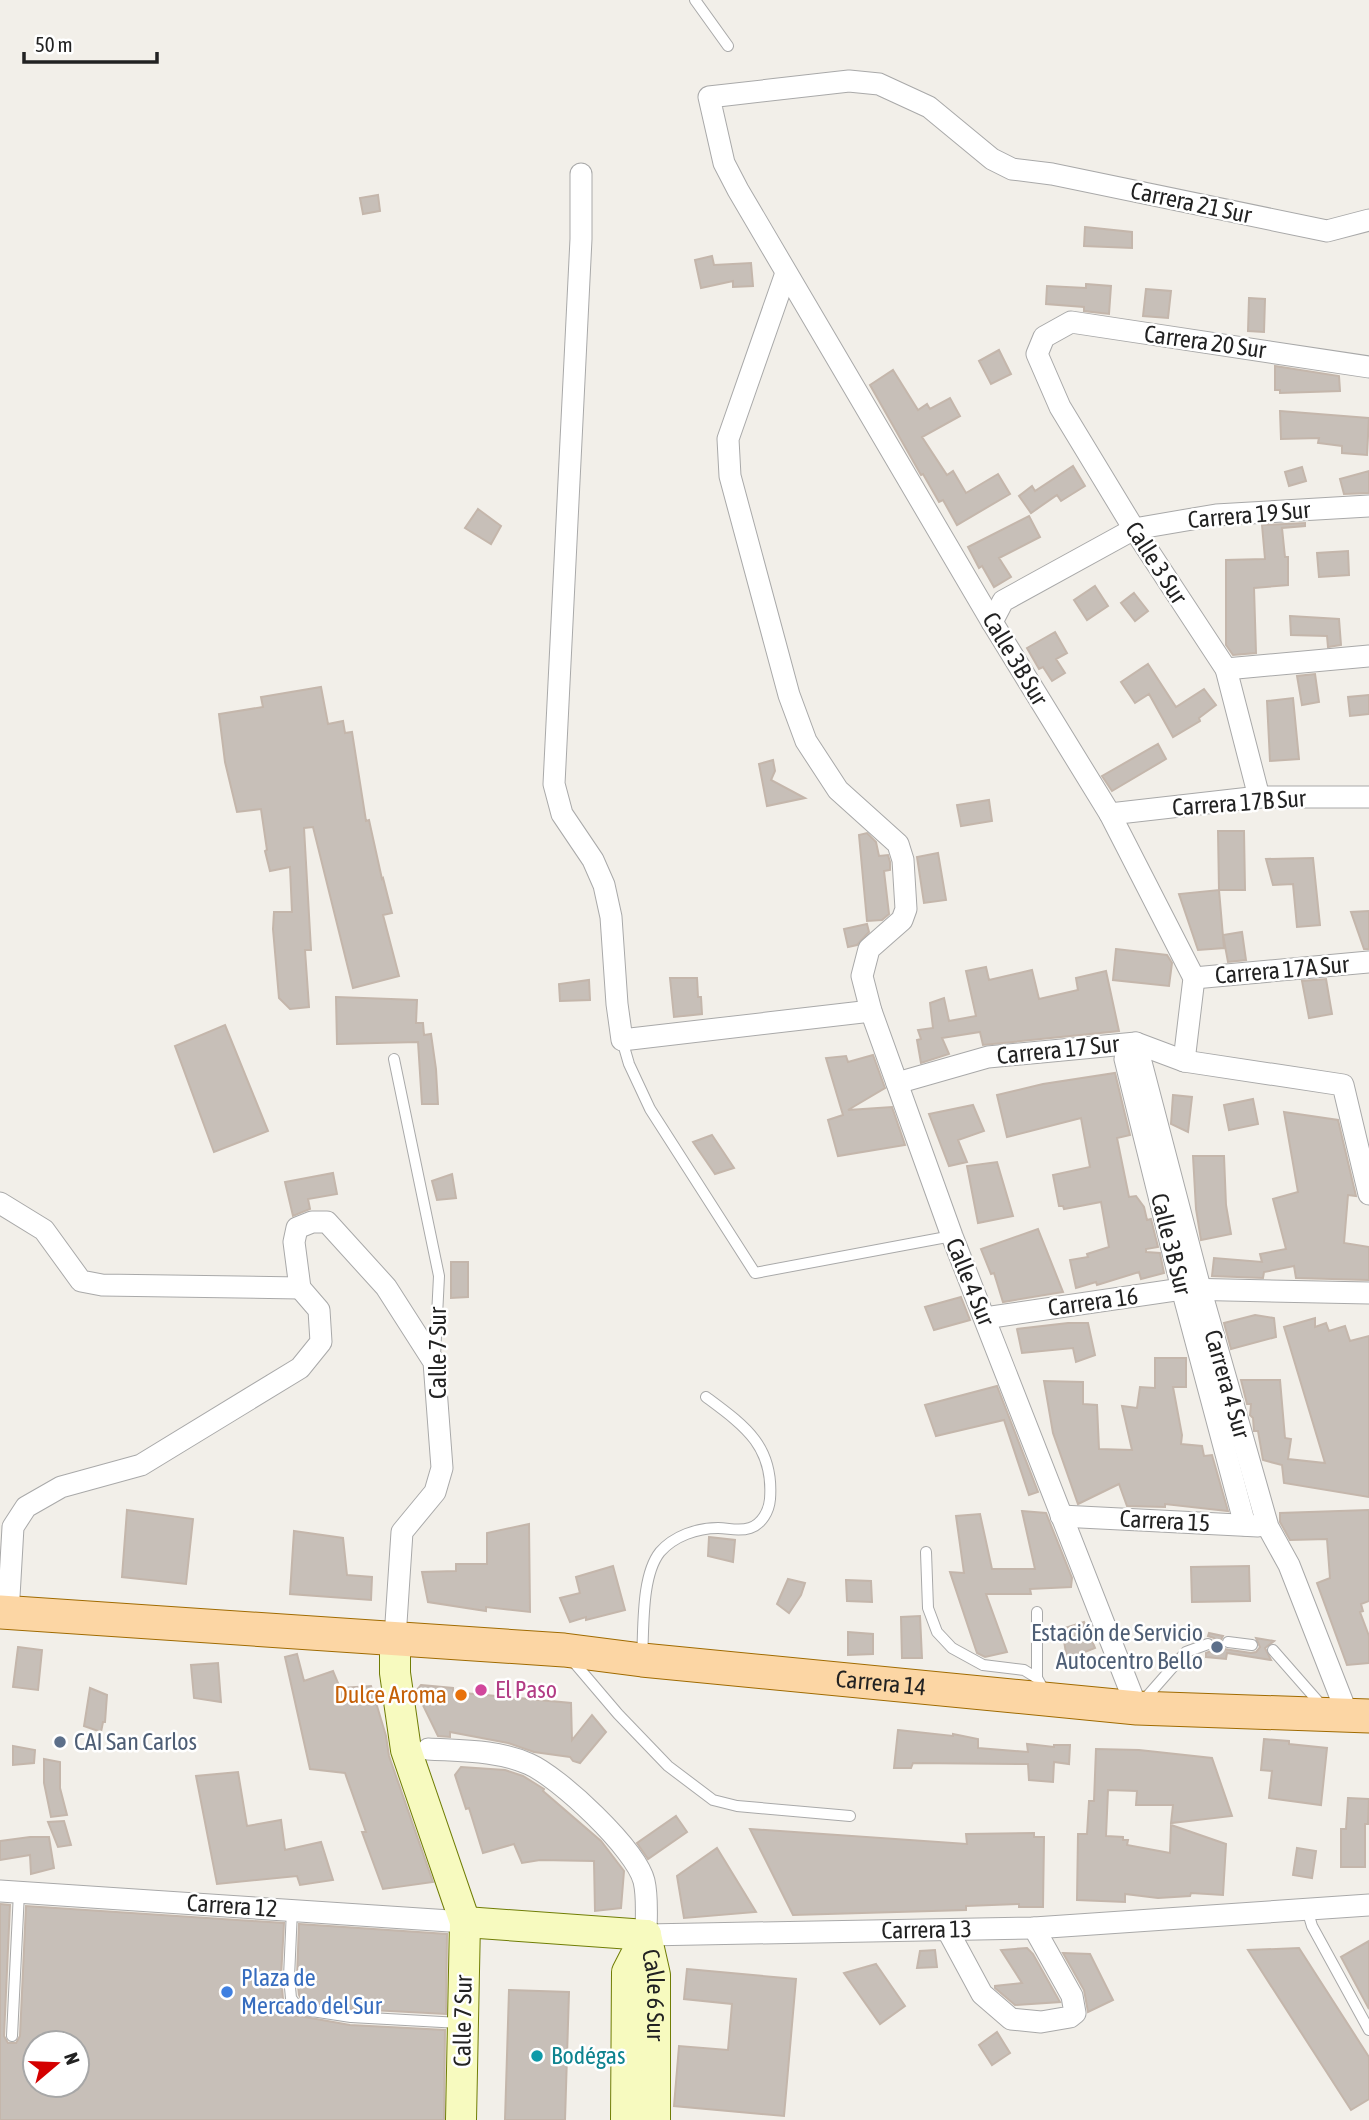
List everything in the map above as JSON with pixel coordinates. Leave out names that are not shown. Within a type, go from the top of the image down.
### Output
[{"type":"main road","name":"Carrera 14","points":[[4,1613],[564,1650],[642,1660],[1043,1689],[1137,1708],[1349,1715]]},
{"type":"main road","points":[[395,1638],[396,1672],[406,1749],[473,1922]]},
{"type":"main road","points":[[401,1699],[428,1749],[473,1922]]},
{"type":"main road","name":"Carrera 13","points":[[473,1922],[646,1935]]},
{"type":"main road","name":"Calle 7 Sur","points":[[461,2120],[463,2023],[473,1922]]},
{"type":"main road","name":"Calle 7 Sur","points":[[473,1922],[481,2120]]},
{"type":"main road","name":"Calle 6 Sur","points":[[626,2120],[627,1972],[646,1935]]},
{"type":"main road","name":"Calle 6 Sur","points":[[646,1935],[656,1975],[655,2120]]},
{"type":"street","name":"Calle 3B Sur","points":[[1012,170],[982,152],[929,107],[878,84],[849,81],[709,97],[724,163],[992,622],[1110,814],[1194,978]]},
{"type":"street","name":"Carrera 21 Sur","points":[[1012,170],[1052,174],[1327,231],[1369,220]]},
{"type":"street","points":[[581,174],[581,239],[554,784],[562,814],[593,860],[604,885],[611,917],[622,1040],[871,1011]]},
{"type":"street","name":"Calle 4 Sur","points":[[786,273],[728,439],[730,476],[789,695],[806,741],[838,790],[898,844],[903,860],[906,909],[902,920],[869,950],[862,976],[871,1011],[952,1236],[1137,1708]]},
{"type":"street","name":"Carrera 20 Sur","points":[[1044,337],[1072,323],[1369,366]]},
{"type":"street","name":"Calle 3 Sur","points":[[1044,337],[1037,355],[1060,407],[1134,529],[1226,669],[1259,797]]},
{"type":"street","name":"Carrera 19 Sur","points":[[992,622],[1003,601],[1134,529],[1216,515],[1369,506]]},
{"type":"street","points":[[1226,669],[1369,656]]},
{"type":"street","name":"Carrera 17B Sur","points":[[1110,814],[1259,797],[1369,797]]},
{"type":"street","name":"Carrera 17A Sur","points":[[1194,978],[1369,962]]},
{"type":"street","points":[[1184,1060],[1194,978]]},
{"type":"street","name":"Calle 3B Sur","points":[[1129,1043],[1191,1289],[1245,1525]]},
{"type":"street","name":"Carrera 17 Sur","points":[[897,1083],[988,1057],[1129,1043],[1184,1060],[1343,1085],[1369,1194]]},
{"type":"street","points":[[0,1203],[44,1230],[81,1281],[102,1285],[300,1288]]},
{"type":"street","points":[[4,1613],[13,1527],[26,1507],[61,1487],[141,1465],[300,1368],[321,1342],[319,1310],[300,1288],[294,1242],[297,1228],[312,1222],[327,1222],[386,1287],[434,1362]]},
{"type":"street","name":"Carrera 16","points":[[985,1318],[1191,1289],[1369,1293]]},
{"type":"street","name":"Carrera 4 Sur","points":[[1191,1289],[1268,1527],[1289,1565],[1349,1715]]},
{"type":"street","name":"Calle 7 Sur","points":[[395,1638],[402,1532],[435,1492],[442,1468],[434,1362]]},
{"type":"street","name":"Carrera 15","points":[[1061,1516],[1268,1527]]},
{"type":"street","points":[[428,1749],[491,1752],[531,1765],[604,1823],[626,1849],[644,1881],[646,1935]]},
{"type":"street","name":"Carrera 12","points":[[10,1891],[473,1922]]},
{"type":"street","name":"Carrera 13","points":[[646,1935],[1034,1928],[1369,1905]]},
{"type":"street","points":[[948,1931],[982,1994],[1011,2019],[1041,2022],[1070,2018],[1075,2013],[1072,1996],[1034,1928]]},
{"type":"lane","points":[[695,0],[728,46]]},
{"type":"lane","points":[[622,1040],[629,1064],[650,1109],[755,1273],[952,1236]]},
{"type":"lane","name":"Calle 7 Sur","points":[[394,1059],[439,1276],[434,1362]]},
{"type":"lane","points":[[642,1660],[648,1577],[659,1553],[675,1539],[695,1531],[751,1527],[763,1519],[770,1505],[768,1462],[759,1443],[706,1396]]},
{"type":"lane","points":[[926,1552],[928,1608],[937,1632],[952,1648],[983,1665],[1024,1670],[1043,1689]]},
{"type":"lane","points":[[1037,1612],[1043,1689]]},
{"type":"lane","points":[[1228,1642],[1252,1645]]},
{"type":"lane","points":[[1137,1708],[1186,1652],[1208,1644]]},
{"type":"lane","points":[[564,1650],[611,1706],[668,1766],[713,1800],[737,1806],[850,1816]]},
{"type":"lane","points":[[1273,1650],[1349,1715]]},
{"type":"lane","points":[[10,1891],[12,2035]]},
{"type":"lane","points":[[1307,1909],[1312,1926],[1369,2030]]},
{"type":"lane","points":[[292,1910],[289,1977],[291,1998],[299,2009],[351,2017],[463,2023]]},
{"type":"building","points":[[378,195],[380,211],[363,214],[360,198]]},
{"type":"building","points":[[1085,227],[1132,232],[1132,248],[1084,246]]},
{"type":"building","points":[[712,256],[714,265],[751,263],[753,286],[733,287],[733,281],[701,288],[695,260]]},
{"type":"building","points":[[1086,284],[1111,286],[1109,314],[1084,311],[1084,307],[1046,304],[1047,286],[1086,288]]},
{"type":"building","points":[[1146,289],[1171,291],[1168,318],[1143,316]]},
{"type":"building","points":[[1249,298],[1265,299],[1264,332],[1248,331]]},
{"type":"building","points":[[999,350],[1011,374],[991,384],[979,361]]},
{"type":"building","points":[[1275,366],[1339,376],[1340,391],[1280,393],[1280,390],[1275,390]]},
{"type":"building","points":[[893,370],[918,410],[927,404],[930,409],[950,398],[960,416],[922,437],[947,475],[953,471],[966,493],[998,474],[1010,494],[957,525],[943,500],[939,502],[923,474],[921,475],[870,385]]},
{"type":"building","points":[[1280,411],[1369,418],[1367,455],[1342,453],[1342,446],[1318,443],[1319,438],[1281,439]]},
{"type":"building","points":[[1073,466],[1085,486],[1061,501],[1057,495],[1031,513],[1019,496],[1032,486],[1035,491]]},
{"type":"building","points":[[1302,467],[1306,481],[1289,486],[1285,472]]},
{"type":"building","points":[[1369,471],[1369,493],[1344,494],[1340,479]]},
{"type":"building","points":[[478,509],[501,526],[491,544],[465,528]]},
{"type":"building","points":[[1029,516],[1040,537],[999,558],[1011,577],[994,587],[982,566],[979,568],[968,547]]},
{"type":"building","points":[[1305,523],[1305,526],[1282,528],[1285,557],[1288,557],[1288,585],[1254,588],[1256,653],[1233,655],[1226,645],[1226,560],[1265,559],[1262,525]]},
{"type":"building","points":[[1348,551],[1349,575],[1319,577],[1317,553]]},
{"type":"building","points":[[1095,586],[1108,606],[1087,620],[1074,600]]},
{"type":"building","points":[[1134,593],[1148,611],[1135,621],[1121,603]]},
{"type":"building","points":[[1290,616],[1339,619],[1341,645],[1328,647],[1327,636],[1291,635]]},
{"type":"building","points":[[1055,632],[1067,653],[1056,659],[1065,673],[1052,681],[1043,667],[1039,669],[1027,648]]},
{"type":"building","points":[[1148,664],[1176,707],[1204,689],[1216,705],[1199,718],[1200,721],[1173,737],[1149,694],[1135,703],[1121,682]]},
{"type":"building","points":[[1315,674],[1319,702],[1302,705],[1297,676]]},
{"type":"building","points":[[321,687],[328,724],[343,721],[345,733],[352,732],[366,821],[369,820],[392,913],[383,915],[399,976],[353,988],[313,827],[304,828],[311,950],[305,950],[309,1007],[290,1009],[279,998],[273,929],[274,912],[292,912],[290,867],[270,871],[261,809],[237,812],[225,762],[219,714],[263,707],[261,697]]},
{"type":"building","points":[[1369,695],[1369,714],[1350,716],[1348,697]]},
{"type":"building","points":[[1293,698],[1299,759],[1270,761],[1267,701]]},
{"type":"building","points":[[1158,744],[1166,759],[1112,791],[1102,776]]},
{"type":"building","points":[[773,760],[775,771],[771,780],[805,798],[767,806],[759,764]]},
{"type":"building","points":[[989,800],[992,821],[961,826],[957,805]]},
{"type":"building","points":[[1218,831],[1244,831],[1245,890],[1219,890]]},
{"type":"building","points":[[867,833],[876,842],[879,856],[888,855],[890,862],[890,870],[884,871],[889,914],[882,920],[867,921],[859,835]]},
{"type":"building","points":[[938,853],[946,900],[924,903],[917,857]]},
{"type":"building","points":[[1313,858],[1320,925],[1297,927],[1293,884],[1273,885],[1266,859]]},
{"type":"building","points":[[1219,890],[1224,948],[1198,950],[1179,894]]},
{"type":"building","points":[[1369,911],[1369,949],[1364,949],[1351,912]]},
{"type":"building","points":[[867,924],[869,932],[857,945],[848,947],[844,929]]},
{"type":"building","points":[[1242,932],[1246,960],[1228,962],[1223,935]]},
{"type":"building","points":[[1116,949],[1167,955],[1172,963],[1169,986],[1113,980]]},
{"type":"building","points":[[986,967],[989,980],[1032,970],[1039,999],[1078,990],[1076,978],[1106,971],[1119,1031],[983,1045],[980,1032],[942,1038],[949,1054],[921,1063],[917,1040],[921,1039],[918,1030],[933,1028],[930,1003],[944,998],[949,1021],[976,1016],[966,971]]},
{"type":"building","points":[[670,978],[697,978],[702,1014],[674,1017]]},
{"type":"building","points":[[1326,979],[1332,1014],[1309,1018],[1302,981]]},
{"type":"building","points":[[589,980],[590,1000],[560,1001],[559,984]]},
{"type":"building","points":[[336,997],[417,1000],[416,1023],[423,1023],[424,1035],[431,1034],[438,1104],[422,1104],[418,1042],[337,1044]]},
{"type":"building","points":[[225,1025],[268,1131],[214,1152],[175,1046]]},
{"type":"building","points":[[873,1055],[885,1088],[848,1110],[892,1107],[905,1145],[838,1156],[828,1120],[843,1115],[826,1058],[846,1056],[848,1062]]},
{"type":"building","points":[[1115,1073],[1130,1135],[1117,1138],[1129,1197],[1136,1196],[1144,1207],[1147,1220],[1151,1219],[1158,1247],[1146,1249],[1146,1252],[1160,1253],[1164,1273],[1141,1279],[1139,1272],[1097,1285],[1096,1282],[1076,1288],[1070,1260],[1088,1257],[1087,1254],[1109,1247],[1101,1202],[1064,1209],[1059,1206],[1053,1175],[1090,1167],[1081,1118],[1007,1137],[997,1095],[1043,1084]]},
{"type":"building","points":[[1173,1095],[1192,1097],[1188,1132],[1171,1124]]},
{"type":"building","points":[[1253,1099],[1258,1124],[1229,1130],[1224,1105]]},
{"type":"building","points":[[973,1105],[984,1131],[958,1140],[967,1162],[949,1166],[929,1114]]},
{"type":"building","points":[[1284,1112],[1338,1120],[1356,1196],[1348,1195],[1344,1243],[1369,1247],[1369,1280],[1296,1278],[1294,1266],[1264,1272],[1263,1278],[1212,1276],[1214,1258],[1262,1262],[1260,1254],[1286,1249],[1273,1199],[1298,1192]]},
{"type":"building","points":[[712,1135],[734,1168],[715,1174],[693,1142]]},
{"type":"building","points":[[1193,1156],[1224,1156],[1226,1205],[1231,1234],[1201,1240]]},
{"type":"building","points":[[997,1162],[1013,1216],[978,1223],[967,1166]]},
{"type":"building","points":[[333,1173],[337,1194],[308,1199],[310,1209],[293,1216],[285,1182]]},
{"type":"building","points":[[452,1174],[456,1198],[437,1200],[432,1181]]},
{"type":"building","points":[[1038,1229],[1063,1292],[1003,1302],[994,1273],[991,1274],[981,1249]]},
{"type":"building","points":[[451,1262],[468,1262],[468,1297],[451,1298]]},
{"type":"building","points":[[961,1297],[970,1320],[934,1330],[925,1307]]},
{"type":"building","points":[[1255,1315],[1274,1318],[1276,1337],[1231,1349],[1224,1323]]},
{"type":"building","points":[[1315,1318],[1315,1327],[1326,1323],[1329,1331],[1345,1326],[1350,1341],[1369,1336],[1369,1497],[1284,1483],[1282,1465],[1263,1460],[1258,1431],[1254,1431],[1253,1418],[1250,1415],[1251,1404],[1247,1404],[1241,1380],[1280,1380],[1285,1438],[1291,1439],[1288,1459],[1325,1463],[1284,1327]]},
{"type":"building","points":[[1088,1323],[1095,1355],[1076,1362],[1073,1348],[1022,1353],[1017,1329]]},
{"type":"building","points":[[1155,1358],[1186,1358],[1186,1387],[1173,1387],[1182,1435],[1181,1444],[1202,1446],[1204,1456],[1212,1455],[1228,1511],[1165,1504],[1165,1507],[1127,1506],[1119,1484],[1078,1504],[1053,1433],[1044,1381],[1083,1382],[1083,1404],[1097,1405],[1099,1449],[1132,1450],[1122,1406],[1137,1408],[1140,1387],[1155,1388]]},
{"type":"building","points":[[997,1386],[1038,1492],[1029,1495],[1004,1420],[936,1436],[925,1405]]},
{"type":"building","points":[[127,1510],[193,1519],[186,1584],[122,1577]]},
{"type":"building","points":[[1369,1510],[1369,1601],[1361,1604],[1363,1611],[1360,1612],[1369,1636],[1369,1663],[1347,1665],[1317,1583],[1330,1578],[1327,1539],[1290,1540],[1280,1522],[1280,1513]]},
{"type":"building","points":[[1022,1511],[1046,1513],[1072,1578],[1071,1587],[1030,1589],[1031,1594],[986,1594],[1007,1652],[985,1657],[977,1653],[950,1572],[964,1573],[956,1516],[980,1514],[992,1569],[1035,1569]]},
{"type":"building","points":[[529,1524],[530,1612],[486,1607],[486,1611],[428,1602],[422,1572],[456,1571],[456,1564],[487,1564],[487,1533]]},
{"type":"building","points":[[294,1531],[343,1538],[347,1575],[372,1577],[371,1600],[290,1594]]},
{"type":"building","points":[[709,1537],[735,1540],[733,1562],[708,1556]]},
{"type":"building","points":[[613,1566],[625,1610],[570,1622],[560,1598],[580,1593],[576,1577]]},
{"type":"building","points":[[1249,1566],[1250,1601],[1192,1602],[1191,1567]]},
{"type":"building","points":[[788,1579],[805,1583],[801,1595],[789,1613],[777,1604]]},
{"type":"building","points":[[846,1580],[871,1581],[872,1602],[847,1601]]},
{"type":"building","points":[[920,1616],[922,1658],[902,1658],[901,1617]]},
{"type":"building","points":[[1084,1622],[1095,1648],[1067,1659],[1062,1629]]},
{"type":"building","points":[[848,1632],[873,1634],[873,1654],[848,1655]]},
{"type":"building","points":[[1209,1633],[1223,1636],[1220,1642],[1224,1649],[1251,1653],[1260,1647],[1256,1638],[1274,1641],[1265,1648],[1271,1660],[1227,1653],[1226,1659],[1206,1657],[1206,1653],[1214,1650],[1216,1645],[1214,1638],[1208,1636]]},
{"type":"building","points":[[18,1647],[42,1650],[38,1690],[13,1687]]},
{"type":"building","points":[[297,1654],[304,1681],[333,1671],[340,1688],[371,1686],[389,1756],[433,1882],[383,1889],[362,1832],[366,1832],[345,1773],[310,1769],[285,1657]]},
{"type":"building","points":[[218,1663],[221,1702],[194,1698],[191,1665]]},
{"type":"building","points":[[421,1685],[453,1688],[453,1692],[571,1703],[572,1740],[592,1715],[606,1732],[580,1763],[570,1757],[534,1752],[508,1743],[450,1732],[450,1737],[438,1736],[416,1691]]},
{"type":"building","points":[[90,1688],[107,1695],[105,1722],[101,1732],[84,1726]]},
{"type":"building","points":[[898,1730],[953,1734],[978,1739],[978,1748],[1028,1752],[1027,1744],[1054,1747],[1070,1745],[1069,1764],[1054,1762],[1053,1782],[1029,1780],[1028,1764],[913,1763],[911,1768],[894,1768]]},
{"type":"building","points":[[1264,1739],[1327,1748],[1321,1805],[1269,1798],[1272,1771],[1261,1770]]},
{"type":"building","points":[[13,1746],[35,1750],[34,1763],[13,1765]]},
{"type":"building","points":[[1096,1749],[1139,1750],[1212,1758],[1232,1816],[1171,1823],[1173,1805],[1136,1805],[1137,1791],[1108,1790],[1106,1836],[1123,1837],[1123,1840],[1128,1840],[1127,1845],[1170,1853],[1171,1825],[1226,1844],[1223,1895],[1191,1893],[1190,1896],[1158,1898],[1125,1894],[1125,1902],[1077,1900],[1078,1834],[1087,1834],[1089,1801],[1094,1801]]},
{"type":"building","points":[[44,1759],[60,1762],[60,1788],[67,1815],[51,1817],[44,1783]]},
{"type":"building","points":[[461,1767],[505,1770],[523,1776],[544,1789],[543,1791],[601,1841],[624,1871],[621,1908],[595,1911],[594,1861],[540,1860],[522,1863],[514,1844],[483,1853],[455,1775]]},
{"type":"building","points":[[238,1772],[247,1826],[281,1820],[285,1850],[321,1842],[333,1880],[300,1885],[297,1876],[217,1884],[196,1776]]},
{"type":"building","points":[[1348,1798],[1369,1799],[1368,1824],[1365,1824],[1365,1867],[1341,1867],[1341,1829],[1346,1829]]},
{"type":"building","points":[[676,1816],[687,1832],[648,1859],[637,1843]]},
{"type":"building","points":[[64,1821],[71,1845],[58,1847],[48,1822]]},
{"type":"building","points":[[750,1829],[967,1844],[966,1834],[1034,1833],[1034,1837],[1044,1837],[1043,1907],[1019,1907],[1019,1904],[966,1906],[966,1910],[793,1915]]},
{"type":"building","points":[[49,1837],[54,1868],[31,1874],[30,1855],[0,1860],[0,1841]]},
{"type":"building","points":[[717,1848],[756,1912],[684,1918],[677,1876]]},
{"type":"building","points":[[1297,1848],[1316,1851],[1312,1878],[1293,1875]]},
{"type":"building","name":"Plaza de Mercado del Sur","points":[[0,1904],[10,1905],[4,2036],[8,2043],[16,2043],[20,2036],[26,1906],[284,1923],[281,1977],[283,1999],[294,2015],[350,2025],[445,2030],[444,2120],[0,2120]]},
{"type":"building","points":[[299,1924],[447,1934],[446,2014],[352,2009],[303,2002],[299,1995],[297,1977]]},
{"type":"building","points":[[1369,1941],[1369,2009],[1341,1957]]},
{"type":"building","points":[[1027,1948],[1060,2002],[1015,2005],[995,1988],[1022,1983],[1001,1950]]},
{"type":"building","points":[[1299,1948],[1369,2057],[1369,2099],[1351,2110],[1248,1950]]},
{"type":"building","points":[[935,1950],[937,1967],[917,1968],[920,1951]]},
{"type":"building","points":[[1063,1953],[1090,1954],[1113,2000],[1088,2012],[1084,1990]]},
{"type":"building","points":[[876,1964],[905,2006],[880,2024],[844,1973]]},
{"type":"building","points":[[687,1969],[796,1979],[784,2116],[674,2106],[679,2046],[728,2050],[732,2004],[684,1999]]},
{"type":"building","name":"Bodégas","points":[[509,1990],[569,1992],[565,2120],[505,2120]]},
{"type":"building","points":[[997,2032],[1010,2053],[992,2065],[979,2045]]},
{"type":"place","name":"Estación de Servicio Autocentro Bello","points":[[1217,1647]]},
{"type":"place","name":"El Paso","points":[[481,1690]]},
{"type":"place","name":"Dulce Aroma","points":[[461,1695]]},
{"type":"place","name":"CAI San Carlos","points":[[60,1742]]},
{"type":"place","name":"Plaza de Mercado del Sur","points":[[227,1992]]},
{"type":"place","name":"Bodégas","points":[[537,2056]]}]
